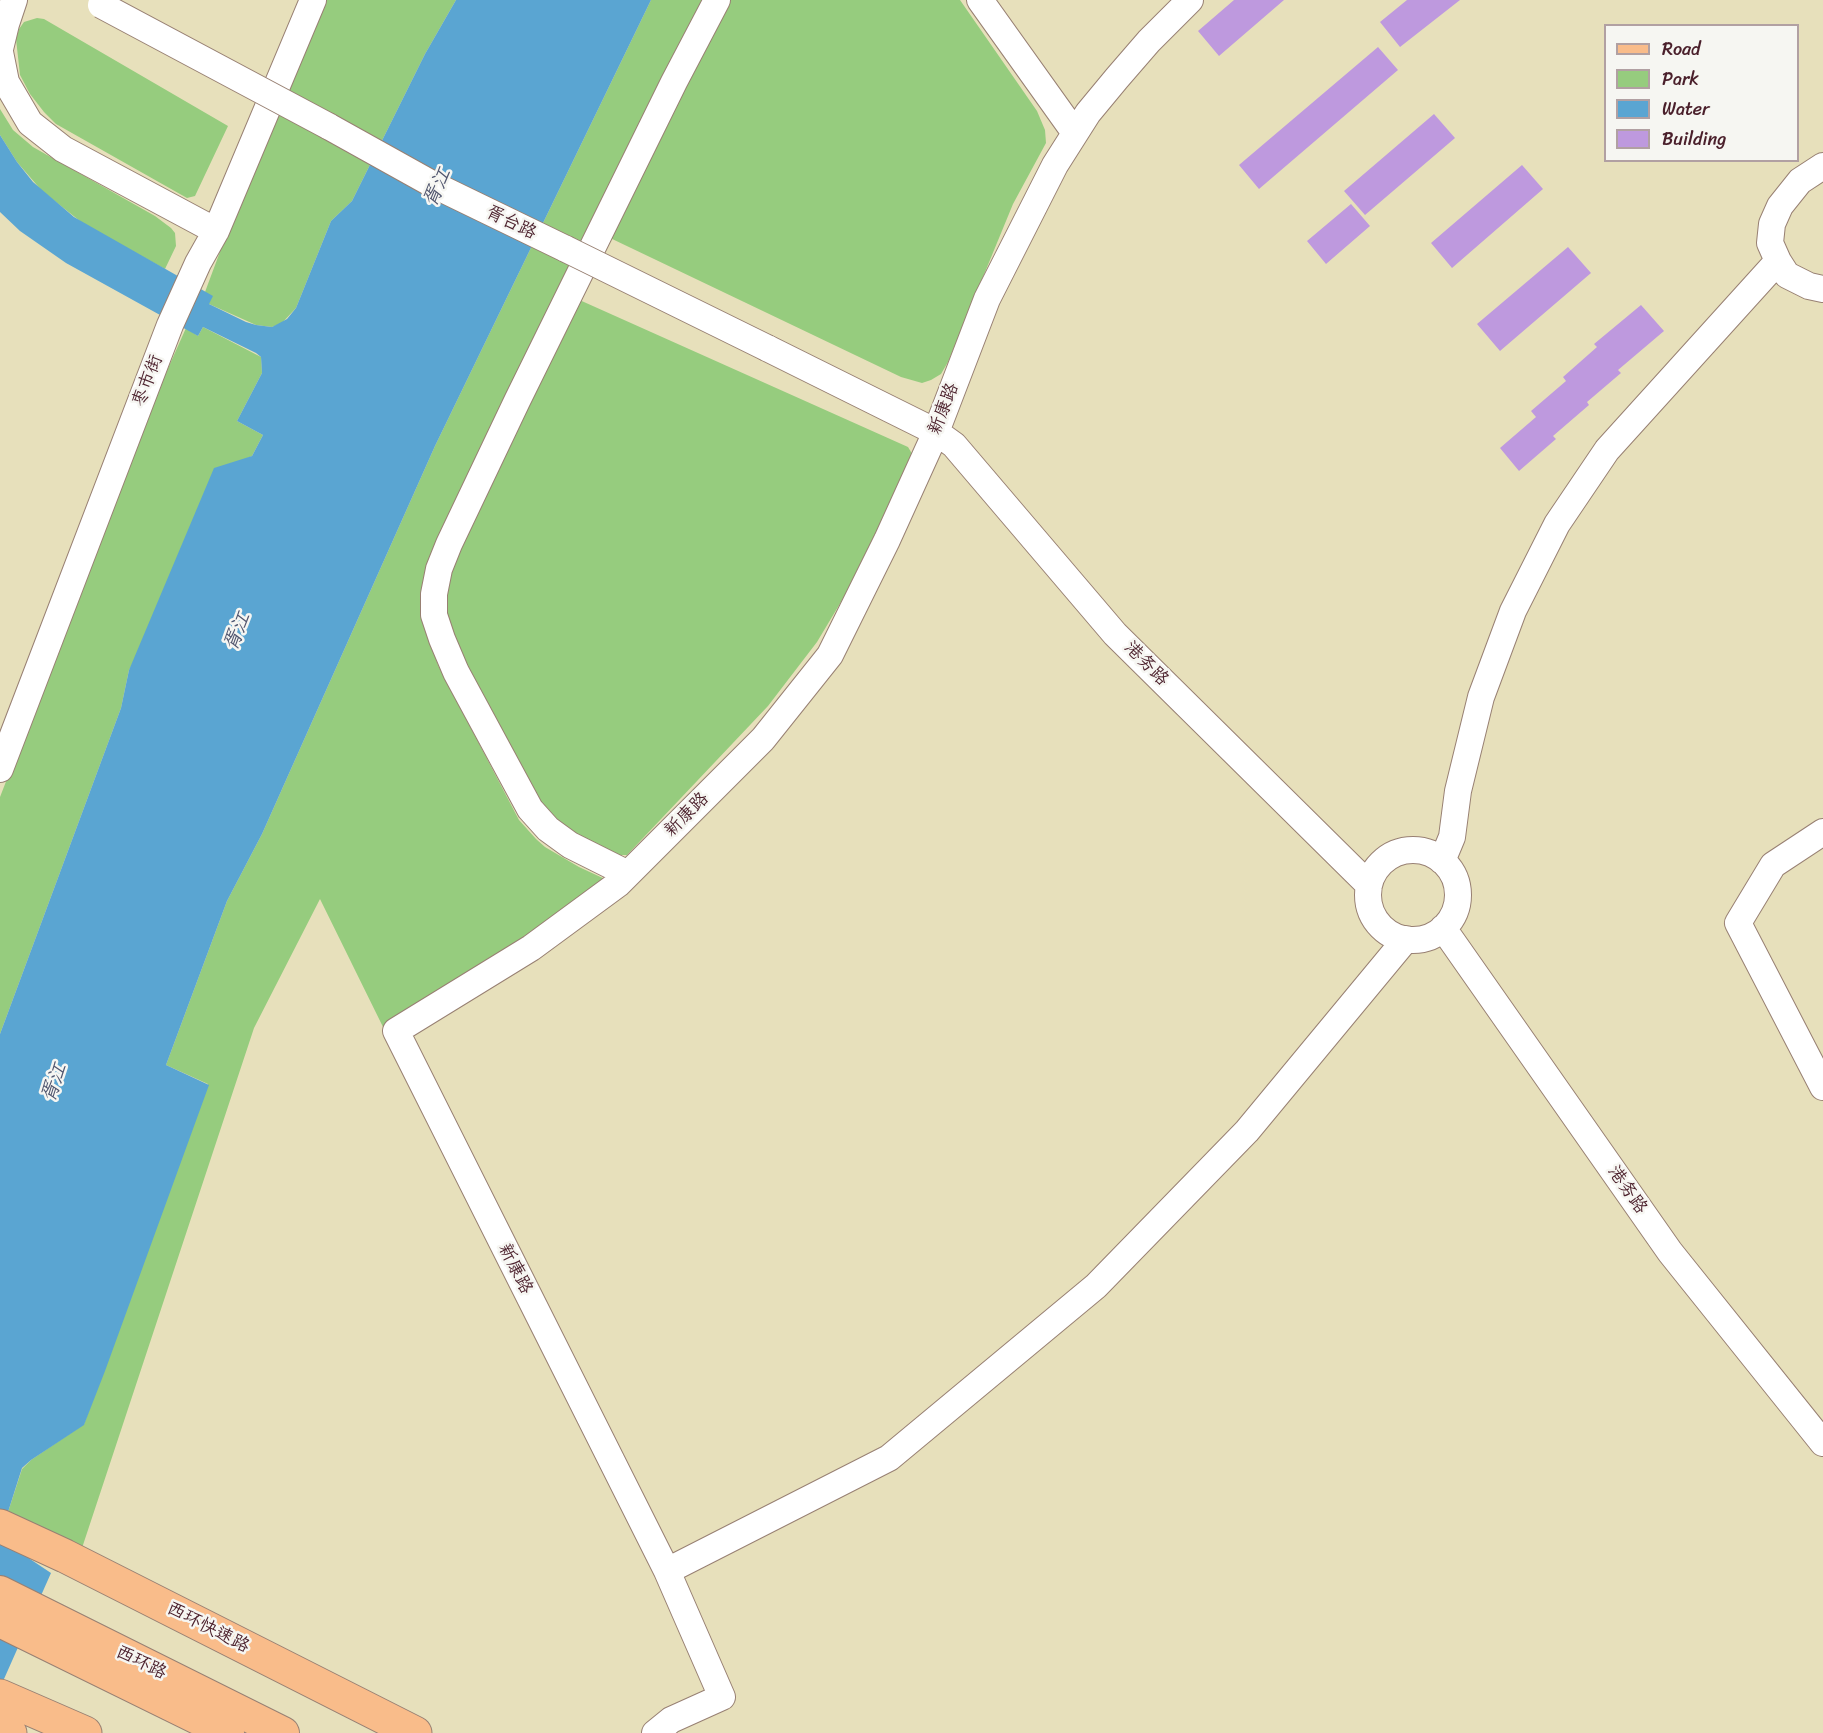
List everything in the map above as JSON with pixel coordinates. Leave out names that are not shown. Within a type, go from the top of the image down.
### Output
[{"type":"highway","name":"西环快速路","points":[[0,1526],[65,1556],[415,1733]]},
{"type":"highway","points":[[0,1696],[85,1733]]},
{"type":"highway","points":[[0,1729],[10,1733]]},
{"type":"main road","name":"西环路","points":[[0,1592],[99,1656],[228,1733]]},
{"type":"main road","name":"西环路","points":[[0,1621],[99,1656],[283,1733]]},
{"type":"street","points":[[14,0],[0,51],[6,82],[30,123],[63,149],[216,231]]},
{"type":"street","name":"枣市街","points":[[0,769],[170,325],[198,263],[216,231],[314,0]]},
{"type":"street","points":[[628,874],[570,845],[548,829],[530,809],[456,672],[434,615],[434,594],[439,569],[446,552],[517,401],[674,82],[717,0]]},
{"type":"street","points":[[980,0],[1075,133]]},
{"type":"street","name":"新康路","points":[[667,1572],[396,1031],[531,948],[618,884],[763,740],[830,655],[887,540],[936,432],[987,299],[1034,204],[1088,113],[1149,41],[1190,0]]},
{"type":"street","name":"胥台路","points":[[97,2],[434,185],[936,432]]},
{"type":"street","points":[[1823,166],[1800,181],[1780,206],[1772,224],[1770,243],[1787,275],[1809,286],[1823,289]]},
{"type":"street","points":[[1442,861],[1452,837],[1458,791],[1481,697],[1513,611],[1557,524],[1607,450],[1778,261]]},
{"type":"street","name":"港务路","points":[[936,432],[954,446],[1115,634],[1369,885]]},
{"type":"street","points":[[1823,832],[1773,865],[1738,923],[1823,1087]]},
{"type":"street","points":[[1414,850],[1429,853],[1442,861],[1452,872],[1457,886],[1458,902],[1453,916],[1443,928],[1432,936],[1419,940],[1392,935],[1380,926],[1372,913],[1368,899],[1369,885],[1375,871],[1399,852],[1414,850]]},
{"type":"street","name":"港务路","points":[[1443,928],[1670,1252],[1823,1443]]},
{"type":"street","points":[[655,1733],[671,1720],[722,1697],[667,1572],[890,1458],[1096,1286],[1247,1131],[1406,939]]},
{"type":"green space","points":[[318,0],[456,0],[425,54],[352,201],[331,221],[296,308],[282,323],[272,327],[256,325],[209,304],[205,292],[285,77]]},
{"type":"green space","points":[[651,0],[705,0],[425,625],[438,665],[519,820],[545,847],[607,880],[530,938],[384,1029],[320,899],[254,1028],[82,1548],[8,1512],[22,1469],[31,1460],[84,1424],[208,1084],[166,1065],[227,901],[262,834],[435,446]]},
{"type":"green space","points":[[731,0],[960,0],[1037,111],[1045,130],[1046,143],[1013,204],[948,362],[941,374],[931,380],[922,383],[901,377],[608,237]]},
{"type":"green space","points":[[37,18],[44,19],[228,126],[195,196],[187,198],[56,124],[44,112],[30,94],[20,75],[16,39],[24,22]]},
{"type":"green space","points":[[0,109],[13,130],[33,147],[155,216],[171,228],[175,233],[176,246],[165,269],[85,225],[42,191],[17,162],[0,135]]},
{"type":"green space","points":[[575,298],[908,447],[914,457],[908,490],[817,642],[768,706],[627,855],[615,855],[598,849],[554,819],[528,789],[442,619],[450,567]]},
{"type":"green space","points":[[203,327],[261,357],[262,373],[237,421],[263,435],[252,456],[246,459],[129,670],[121,708],[0,1034],[0,797],[153,402],[186,328],[198,336]]},
{"type":"water","name":"胥江","points":[[456,0],[651,0],[435,446],[262,834],[227,901],[166,1065],[209,1085],[84,1425],[22,1468],[8,1512],[19,1546],[30,1559],[51,1573],[0,1688],[0,1034],[121,708],[129,670],[214,468],[252,456],[263,435],[237,421],[262,373],[261,357],[203,327],[198,336],[66,263],[20,231],[0,212],[0,135],[33,182],[74,217],[213,296],[209,304],[246,322],[272,327],[287,319],[296,308],[331,221],[352,201],[425,54]]},
{"type":"building","points":[[1234,0],[1284,0],[1219,56],[1198,31]]},
{"type":"building","points":[[1407,0],[1460,0],[1400,47],[1380,22]]},
{"type":"building","points":[[1378,47],[1398,70],[1259,189],[1239,165]]},
{"type":"building","points":[[1434,114],[1455,138],[1365,215],[1344,191]]},
{"type":"building","points":[[1522,165],[1543,189],[1452,268],[1431,243]]},
{"type":"building","points":[[1351,204],[1370,226],[1326,264],[1307,241]]},
{"type":"building","points":[[1568,247],[1591,273],[1500,351],[1477,324]]},
{"type":"building","points":[[1641,305],[1664,331],[1618,370],[1621,373],[1587,402],[1589,405],[1553,436],[1556,439],[1519,471],[1500,448],[1536,417],[1531,411],[1566,381],[1563,377],[1597,347],[1594,344]]}]
